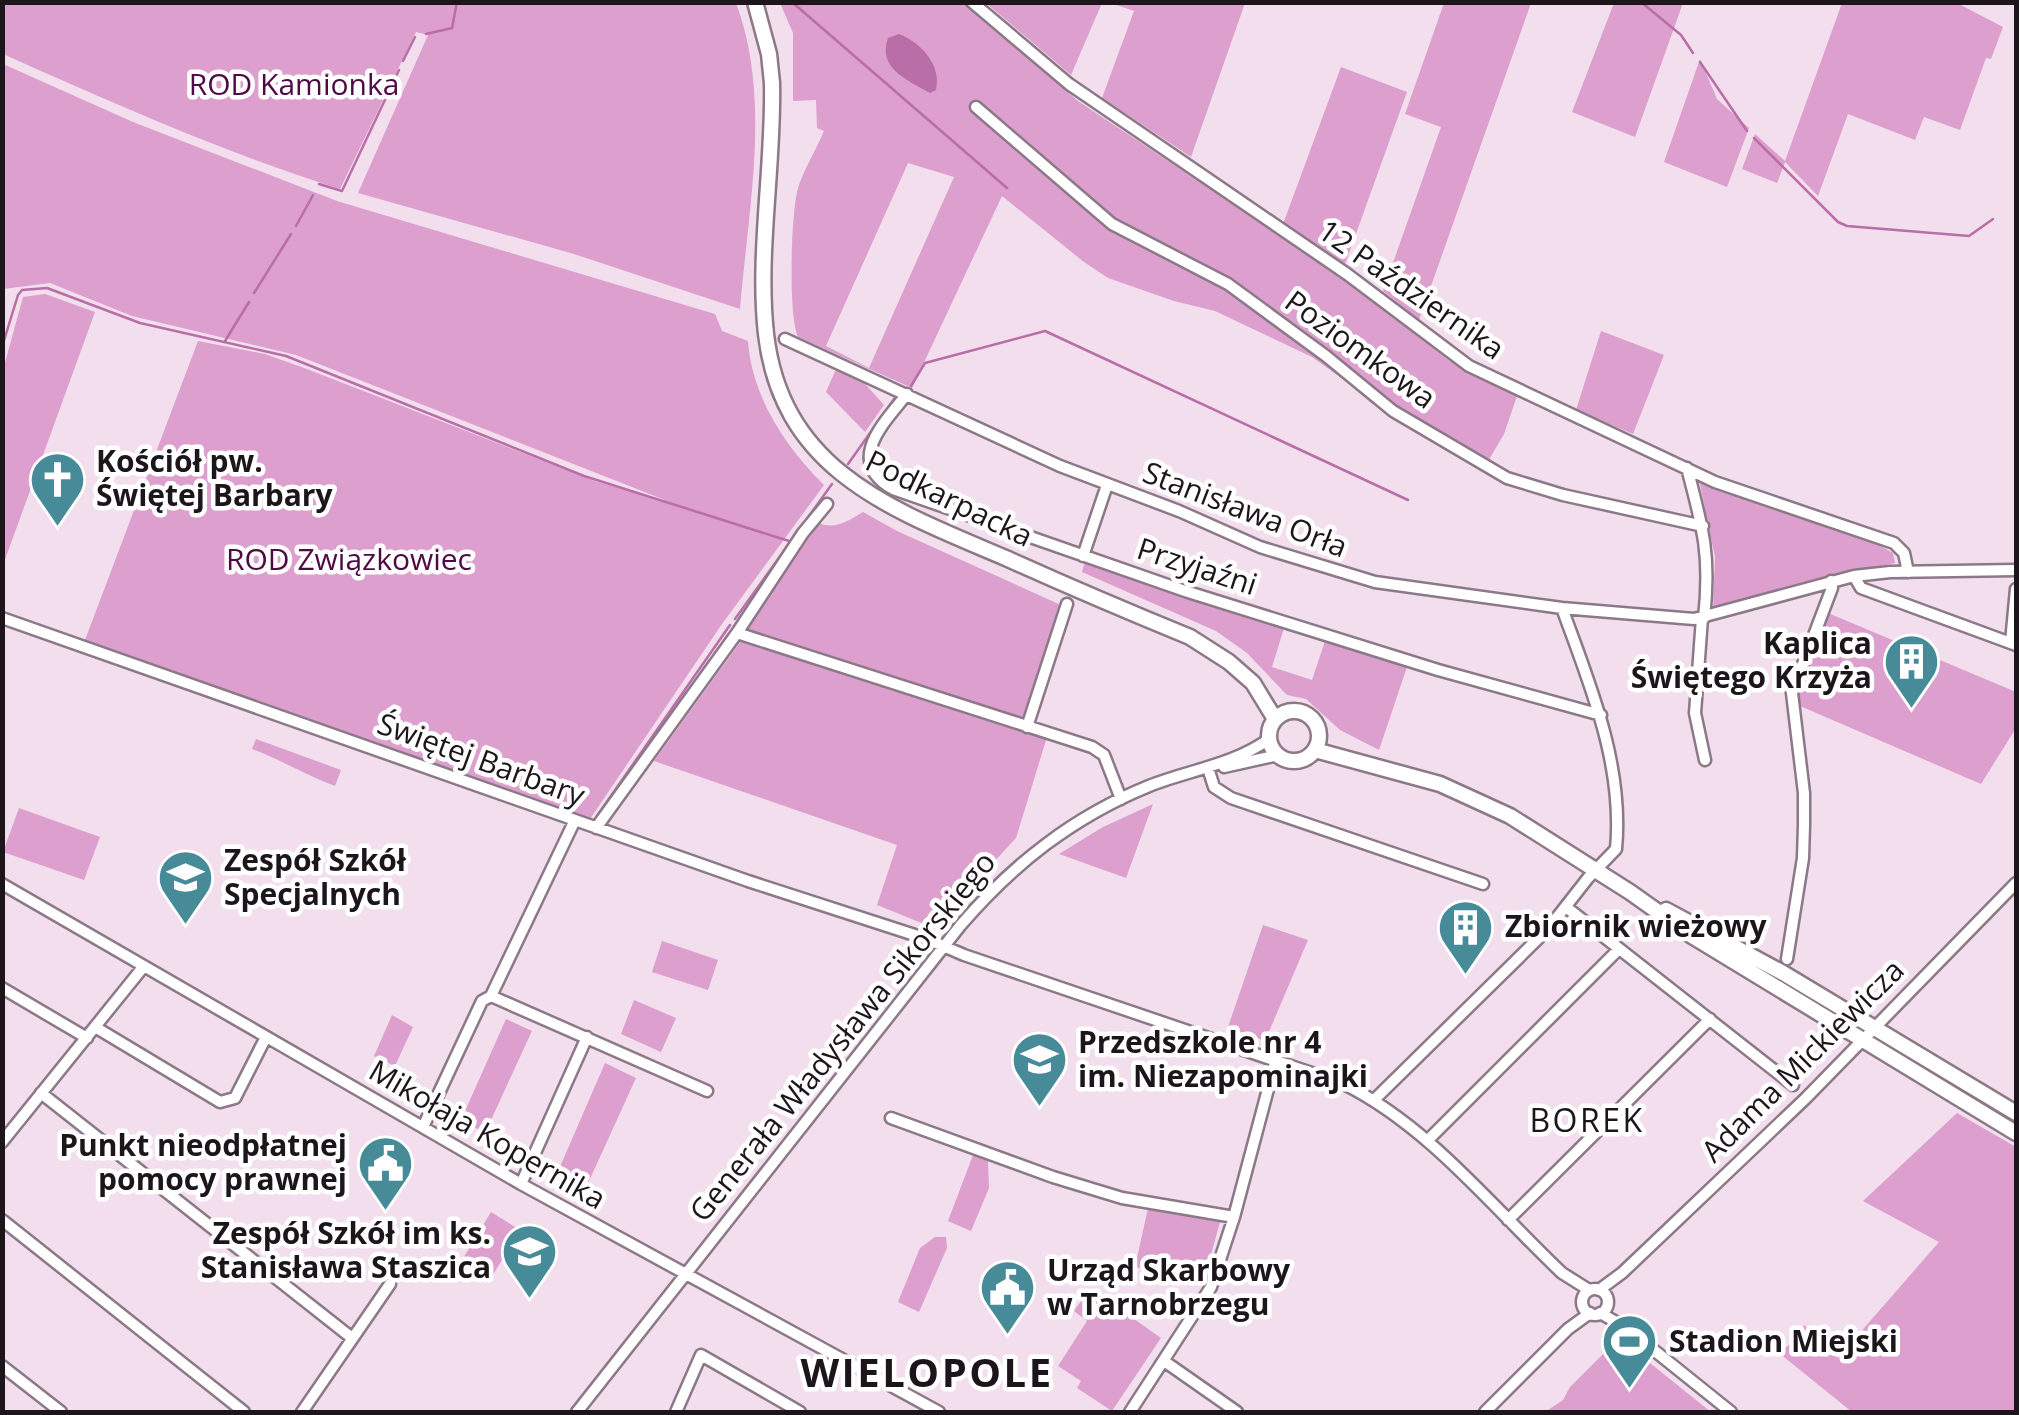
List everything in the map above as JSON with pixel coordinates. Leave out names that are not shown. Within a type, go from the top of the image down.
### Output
[{"type":"main road","name":"Podkarpacka","points":[[755,2],[769,54],[773,118],[766,337],[783,398],[807,439],[841,476],[886,505],[1190,637],[1229,662],[1266,694],[1280,716]]},
{"type":"main road","points":[[1293,711],[1309,716],[1318,730],[1317,744],[1309,756],[1294,762],[1278,756],[1269,739],[1280,716],[1293,711]]},
{"type":"main road","points":[[1317,744],[1440,784],[1487,804],[1595,869],[1662,917],[2016,1133]]},
{"type":"main road","points":[[1630,892],[1723,940],[2016,1113]]},
{"type":"street","name":"12 Października","points":[[972,2],[1069,84],[1347,274],[1459,360],[1525,395],[1732,488],[1894,544],[1904,553],[1908,572]]},
{"type":"street","name":"Poziomkowa","points":[[976,107],[1112,224],[1228,284],[1326,356],[1393,412],[1507,478],[1563,495],[1702,526]]},
{"type":"street","name":"Stanisława Orła","points":[[785,340],[1108,485],[1180,511],[1260,547],[1377,583],[1562,608],[1703,618],[1854,576],[2016,570]]},
{"type":"street","name":"Przyjaźni","points":[[908,394],[870,447],[870,461],[879,479],[893,489],[1083,556],[1438,670],[1601,715]]},
{"type":"street","points":[[1687,468],[1702,526],[1709,575],[1695,720],[1705,760]]},
{"type":"street","points":[[1083,556],[1108,485]]},
{"type":"street","points":[[596,828],[827,504]]},
{"type":"street","points":[[1854,576],[1861,588],[2014,644],[2012,610],[2016,589]]},
{"type":"street","points":[[1787,958],[1803,858],[1804,826],[1792,692],[1832,581]]},
{"type":"street","points":[[1026,727],[1066,604]]},
{"type":"street","points":[[1375,1099],[1548,929],[1595,869],[1616,850],[1617,796],[1601,715],[1562,608]]},
{"type":"street","name":"Świętej Barbary","points":[[2,618],[596,828],[1344,1084],[1375,1099],[1427,1142],[1562,1273],[1731,1412]]},
{"type":"street","points":[[737,633],[1100,751],[1121,799]]},
{"type":"street","name":"Generała Władysława Sikorskiego","points":[[1208,768],[1249,752],[1269,739]]},
{"type":"street","name":"Generała Władysława Sikorskiego","points":[[577,1412],[944,947],[984,899],[1031,853],[1121,799],[1180,775],[1278,756]]},
{"type":"street","points":[[1208,768],[1214,787],[1231,798],[1483,884]]},
{"type":"street","points":[[423,1127],[482,1001],[490,996],[575,820]]},
{"type":"street","name":"Adama Mickiewicza","points":[[1485,1412],[1806,1098],[2016,883]]},
{"type":"street","name":"Mikołaja Kopernika","points":[[4,887],[520,1184],[934,1411]]},
{"type":"street","points":[[1566,907],[1793,1085]]},
{"type":"street","points":[[1427,1142],[1619,949]]},
{"type":"street","points":[[2,1142],[144,966]]},
{"type":"street","points":[[2,988],[87,1038]]},
{"type":"street","points":[[490,996],[708,1091]]},
{"type":"street","points":[[1508,1220],[1710,1019]]},
{"type":"street","points":[[95,1027],[220,1102],[235,1098],[266,1037]]},
{"type":"street","points":[[520,1184],[587,1037]]},
{"type":"street","points":[[1130,1412],[1210,1287],[1234,1217],[1276,1060]]},
{"type":"street","points":[[41,1093],[352,1338]]},
{"type":"street","points":[[891,1118],[1052,1177],[1122,1198],[1234,1217]]},
{"type":"street","points":[[2,1220],[244,1412]]},
{"type":"street","points":[[302,1412],[390,1284]]},
{"type":"street","points":[[676,1412],[701,1355],[800,1412]]},
{"type":"street","points":[[1164,1361],[1238,1412]]},
{"type":"street","points":[[2,1366],[61,1412]]},
{"type":"green space","name":"ROD Kamionka","points":[[3,2],[736,3],[747,40],[755,116],[752,194],[740,309],[574,254],[358,193],[428,35],[416,32],[340,189],[212,143],[3,54]]},
{"type":"green space","points":[[780,3],[966,3],[1078,101],[1329,268],[1451,362],[1517,396],[1504,434],[1487,463],[1385,409],[1312,357],[1215,311],[1108,278],[1002,196],[912,388],[798,337],[792,287],[796,200],[824,131],[817,128],[816,100],[793,101],[793,33]],"holes":[[[908,163],[954,177],[869,368],[826,346]]]},
{"type":"green space","points":[[986,3],[1102,3],[1071,75]]},
{"type":"green space","points":[[1111,3],[1245,3],[1191,157],[1102,98],[1134,11]]},
{"type":"green space","points":[[1444,3],[1531,3],[1419,320],[1383,291],[1441,127],[1405,114]]},
{"type":"green space","points":[[1614,3],[1683,3],[1635,137],[1572,112]]},
{"type":"green space","points":[[1842,3],[1957,3],[2003,27],[1991,59],[1986,58],[1960,130],[1924,117],[1915,140],[1848,114],[1818,196],[1785,162],[1777,183],[1742,169],[1755,134],[1785,161]]},
{"type":"green space","points":[[1700,59],[1717,99],[1749,128],[1727,187],[1664,162]]},
{"type":"green space","name":"ROD Związkowiec","points":[[3,64],[133,122],[337,201],[715,314],[722,331],[748,341],[756,382],[773,419],[796,454],[824,485],[722,624],[590,819],[85,640],[198,341],[265,354],[597,482],[670,502],[296,355],[132,316],[50,283],[3,289]]},
{"type":"green space","points":[[1341,67],[1407,92],[1344,267],[1283,224]]},
{"type":"green space","points":[[45,294],[95,312],[3,565],[3,370],[23,297]]},
{"type":"green space","points":[[1601,331],[1664,355],[1633,434],[1576,410]]},
{"type":"green space","points":[[837,367],[859,377],[884,405],[865,432],[826,392]]},
{"type":"green space","points":[[1699,480],[1867,538],[1893,553],[1895,563],[1713,610],[1715,557]]},
{"type":"green space","points":[[863,512],[1061,605],[1026,720],[746,630],[819,523],[836,525]]},
{"type":"green space","points":[[1085,561],[1285,625],[1272,667],[1312,680],[1326,638],[1408,664],[1379,750],[1340,730],[1306,699],[1287,695],[1247,653],[1216,631],[1082,572]]},
{"type":"green space","points":[[1828,613],[2016,692],[2016,728],[1981,784],[1800,706],[1797,694]]},
{"type":"green space","points":[[741,641],[1047,737],[1016,838],[937,924],[929,926],[877,905],[897,845],[654,761]]},
{"type":"green space","points":[[256,739],[341,770],[335,786],[252,749]]},
{"type":"green space","points":[[1153,804],[1126,878],[1059,854],[1103,827]]},
{"type":"green space","points":[[19,808],[100,837],[84,880],[3,852]]},
{"type":"green space","points":[[1263,925],[1308,940],[1265,1041],[1228,1027]]},
{"type":"green space","points":[[662,941],[718,960],[708,990],[652,972]]},
{"type":"green space","points":[[634,1000],[676,1018],[661,1052],[621,1034]]},
{"type":"green space","points":[[392,1015],[413,1027],[395,1066],[374,1056]]},
{"type":"green space","points":[[506,1019],[532,1031],[485,1133],[461,1120]]},
{"type":"green space","points":[[605,1063],[636,1078],[584,1192],[556,1176]]},
{"type":"green space","points":[[1957,1113],[2016,1147],[2016,1412],[1852,1412],[1779,1353],[1800,1336],[1798,1332],[1804,1325],[1838,1358],[1939,1242],[1863,1201]]},
{"type":"green space","points":[[973,1155],[988,1161],[989,1188],[971,1231],[948,1221]]},
{"type":"green space","points":[[1148,1208],[1220,1222],[1204,1280],[1135,1267]]},
{"type":"green space","points":[[491,1212],[520,1230],[488,1283],[459,1265]]},
{"type":"green space","points":[[935,1237],[946,1237],[947,1248],[919,1312],[898,1302],[920,1248]]},
{"type":"green space","points":[[1090,1288],[1161,1338],[1112,1411],[1077,1388],[1081,1381],[1058,1366],[1087,1321],[1074,1311]]},
{"type":"green space","points":[[1616,1341],[1627,1349],[1630,1347],[1711,1412],[1545,1412],[1563,1400],[1570,1387]]},
{"type":"shaded area","points":[[899,34],[928,56],[936,72],[936,90],[930,93],[890,65],[888,38]]},
{"type":"waterway","points":[[426,34],[452,28],[457,2]]},
{"type":"waterway","points":[[792,2],[1007,188]]},
{"type":"waterway","points":[[1641,2],[1681,35],[1693,53]]},
{"type":"waterway","points":[[403,61],[415,37]]},
{"type":"waterway","points":[[1700,62],[1747,131]]},
{"type":"waterway","points":[[319,184],[342,191],[399,70]]},
{"type":"waterway","points":[[1754,138],[1838,222],[1847,226],[1969,236],[1993,219]]},
{"type":"waterway","points":[[296,226],[313,195]]},
{"type":"waterway","points":[[254,293],[291,234]]},
{"type":"waterway","points":[[2,347],[18,295],[22,290],[47,288],[140,323],[286,356],[584,476],[789,541]]},
{"type":"waterway","points":[[225,341],[249,302]]},
{"type":"waterway","points":[[911,386],[925,363],[1045,331],[1408,500]]},
{"type":"waterway","points":[[848,464],[897,395]]},
{"type":"waterway","points":[[735,619],[832,484]]},
{"type":"waterway","points":[[597,816],[730,625]]},
{"type":"place","name":"Kościół pw. Świętej Barbary","points":[[57,528]]},
{"type":"place","name":"Kaplica Świętego Krzyża","points":[[1911,710]]},
{"type":"place","name":"Zespół Szkół Specjalnych","points":[[185,927]]},
{"type":"place","name":"Zbiornik wieżowy","points":[[1466,976]]},
{"type":"place","name":"Przedszkole nr 4 im. Niezapominajki","points":[[1039,1109]]},
{"type":"place","name":"Punkt nieodpłatnej pomocy prawnej","points":[[386,1212]]},
{"type":"place","name":"Zespół Szkół im ks. Stanisława Staszica","points":[[530,1300]]},
{"type":"place","name":"Urząd Skarbowy w Tarnobrzegu","points":[[1008,1337]]},
{"type":"place","name":"Stadion Miejski","points":[[1630,1391]]},
{"type":"district","name":"BOREK","points":[[1587,1121]]},
{"type":"district","name":"WIELOPOLE","points":[[927,1373]]}]
